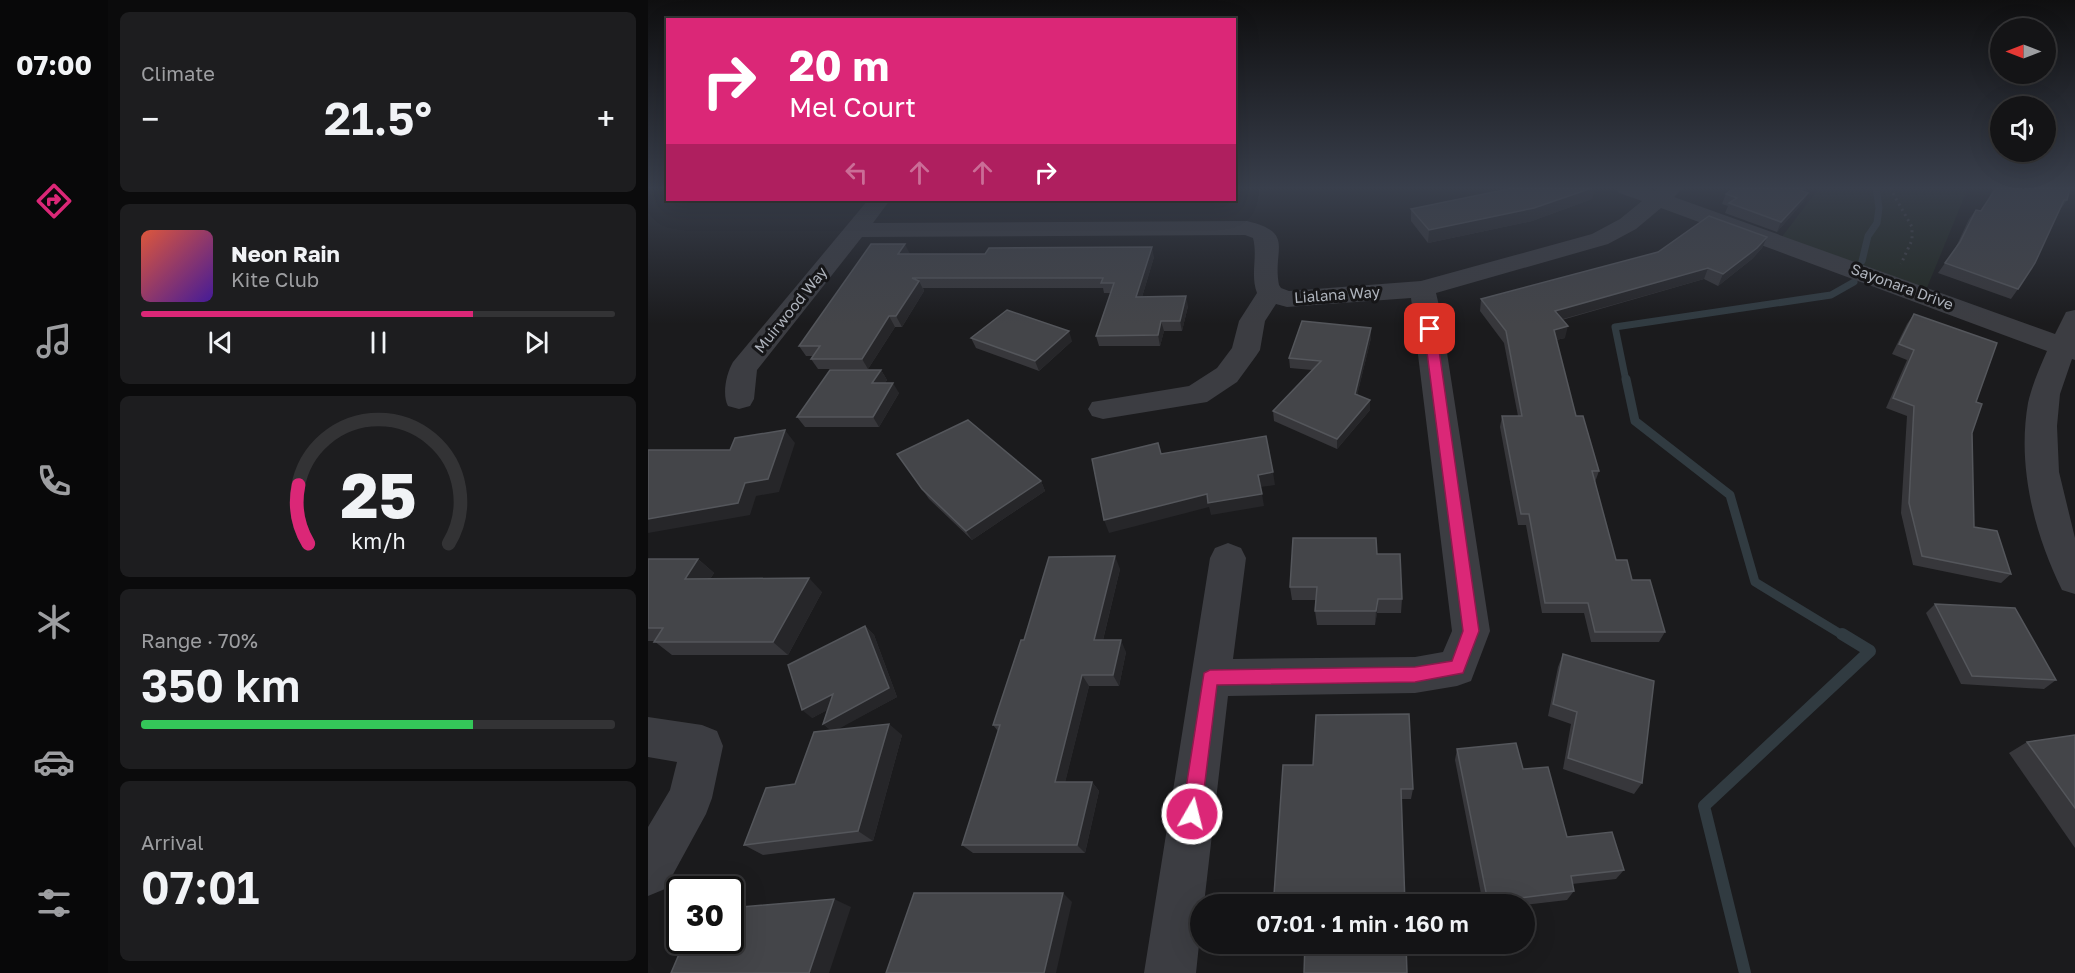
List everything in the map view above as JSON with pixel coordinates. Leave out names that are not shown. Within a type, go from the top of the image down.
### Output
[{"type":"street","name":"Muirwood Way","points":[[739,399],[744,369],[852,233]]},
{"type":"street","name":"Lialana Way","points":[[1262,233],[1269,247],[1264,280],[1270,293],[1287,299],[1422,289],[1600,239],[1610,233]]},
{"type":"street","name":"Sayonara Drive","points":[[1766,233],[2069,349]]},
{"type":"street","points":[[1210,678],[1415,675],[1457,668],[1471,631],[1428,314],[1422,289]]},
{"type":"street","points":[[1103,409],[1197,395],[1227,375],[1246,350],[1252,321],[1270,293]]},
{"type":"street","points":[[2075,318],[2069,349],[2043,402],[2041,463],[2053,521],[2075,579]]},
{"type":"street","points":[[1170,973],[1228,558]]},
{"type":"street","points":[[648,737],[702,746],[690,798],[648,872]]},
{"type":"path","points":[[1890,282],[1911,248],[1914,233]]},
{"type":"shaded area","points":[[1785,233],[1949,233],[1924,295],[1778,242]]},
{"type":"building","points":[[1684,233],[1757,233],[1767,237],[1757,248],[1723,274],[1708,268],[1555,311],[1568,326],[1554,330],[1576,416],[1583,416],[1599,471],[1592,471],[1616,560],[1627,560],[1632,580],[1650,580],[1665,632],[1595,632],[1588,603],[1545,603],[1529,514],[1521,514],[1502,416],[1522,416],[1506,331],[1481,299],[1658,252]]},
{"type":"building","points":[[1964,233],[2049,233],[2035,263],[2018,289],[1945,263]]},
{"type":"building","points":[[871,244],[905,244],[898,254],[985,254],[989,248],[1152,247],[1136,297],[1186,296],[1180,321],[1161,321],[1158,335],[1096,336],[1114,283],[1101,283],[1103,278],[912,278],[919,281],[896,316],[889,316],[862,359],[811,359],[820,346],[799,346]]},
{"type":"building","points":[[1007,310],[1069,331],[1035,361],[971,338]]},
{"type":"building","points":[[1914,314],[1997,343],[1976,402],[1982,404],[1972,433],[1974,527],[1997,531],[2011,574],[1922,556],[1909,503],[1914,406],[1893,398],[1914,350],[1899,344]]},
{"type":"building","points":[[1302,321],[1371,328],[1355,394],[1370,400],[1337,439],[1273,411],[1321,361],[1289,358]]},
{"type":"building","points":[[830,370],[881,370],[872,383],[893,383],[873,417],[797,417]]},
{"type":"building","points":[[968,420],[1041,481],[966,531],[922,489],[897,454]]},
{"type":"building","points":[[785,430],[768,479],[745,483],[738,503],[648,519],[648,450],[730,450],[735,438]]},
{"type":"building","points":[[1266,436],[1273,472],[1258,475],[1262,494],[1208,503],[1207,494],[1104,520],[1092,459],[1158,443],[1161,454]]},
{"type":"building","points":[[1293,538],[1376,538],[1377,554],[1400,554],[1402,599],[1378,599],[1376,611],[1315,611],[1317,587],[1290,587]]},
{"type":"building","points":[[1115,556],[1094,640],[1121,640],[1113,675],[1082,675],[1055,782],[1092,782],[1077,845],[962,845],[1000,725],[993,725],[1021,640],[1024,640],[1049,557]]},
{"type":"building","points":[[648,559],[698,559],[685,579],[809,578],[773,642],[654,642],[663,628],[648,628]]},
{"type":"building","points":[[1935,604],[2015,608],[2056,680],[1972,676]]},
{"type":"building","points":[[865,626],[889,688],[823,724],[833,694],[802,710],[788,665]]},
{"type":"building","points":[[1563,654],[1654,681],[1642,783],[1568,758],[1577,712],[1553,704]]},
{"type":"building","points":[[1409,714],[1413,789],[1401,789],[1405,894],[1274,894],[1283,765],[1313,765],[1316,715]]},
{"type":"building","points":[[889,724],[858,831],[744,845],[766,788],[795,784],[814,732]]},
{"type":"building","points":[[2075,735],[2075,808],[2027,742]]},
{"type":"building","points":[[1516,743],[1523,769],[1548,767],[1567,837],[1612,832],[1624,870],[1571,876],[1574,891],[1535,896],[1535,894],[1486,894],[1457,749]]},
{"type":"building","points":[[914,893],[1063,893],[1044,973],[886,973]]},
{"type":"building","points":[[834,899],[809,973],[671,973],[679,954],[744,954],[744,907]]},
{"type":"building","points":[[1305,954],[1406,954],[1407,973],[1304,973]]},
{"type":"waterway","points":[[1862,261],[1870,233]]},
{"type":"waterway","points":[[1626,381],[1615,327],[1831,295],[1854,282]]},
{"type":"waterway","points":[[1626,379],[1635,421],[1730,495],[1755,582],[1844,636]]},
{"type":"waterway","points":[[1745,973],[1704,806],[1870,651],[1842,634]]},
{"type":"route","points":[[1192,814],[1210,678],[1415,675],[1457,668],[1471,631],[1430,329]]}]
